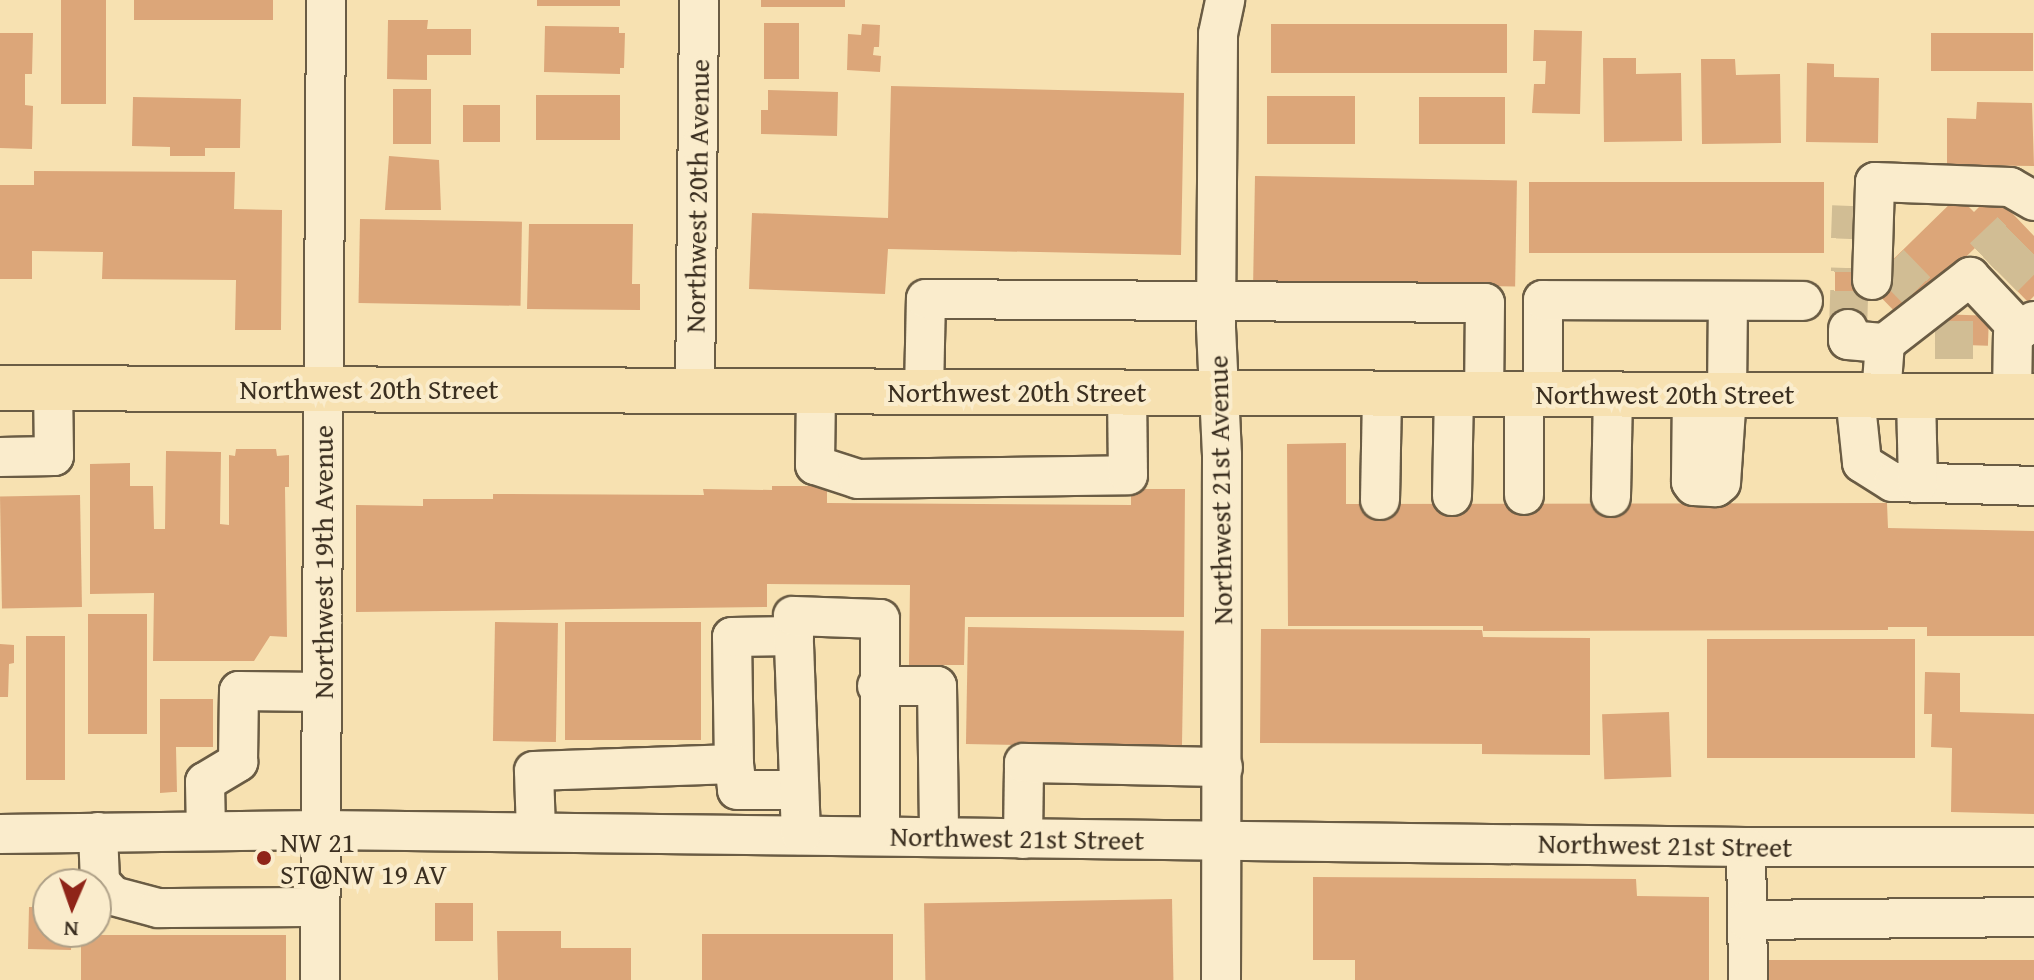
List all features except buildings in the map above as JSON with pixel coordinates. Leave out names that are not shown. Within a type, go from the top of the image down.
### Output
[{"type":"main road","name":"Northwest 20th Street","points":[[0,388],[2023,396]]},
{"type":"street","name":"Northwest 19th Avenue","points":[[320,980],[326,0]]},
{"type":"street","name":"Northwest 20th Avenue","points":[[695,391],[699,0]]},
{"type":"street","name":"Northwest 21st Avenue","points":[[1221,980],[1223,767],[1216,302],[1218,34],[1225,0]]},
{"type":"street","points":[[1866,241],[2010,187],[2029,215]]},
{"type":"street","points":[[924,392],[926,299],[1485,303],[1501,394],[1524,495]]},
{"type":"street","points":[[1452,496],[1543,300],[1803,301]]},
{"type":"street","points":[[1710,394],[1728,301]]},
{"type":"street","points":[[1848,329],[1848,340],[2001,308],[2023,396]]},
{"type":"street","points":[[1918,323],[1884,396],[1862,463],[1893,482],[2034,486]]},
{"type":"street","points":[[0,457],[54,456],[53,388]]},
{"type":"street","points":[[816,392],[815,465],[858,479],[1128,475],[1127,392]]},
{"type":"street","points":[[1380,500],[1382,394]]},
{"type":"street","points":[[1611,497],[1613,394]]},
{"type":"street","points":[[1884,396],[1918,483]]},
{"type":"street","points":[[801,835],[793,616],[880,619],[877,686],[880,836]]},
{"type":"street","points":[[794,636],[732,637],[734,764],[737,790],[799,790]]},
{"type":"street","points":[[877,686],[937,686],[939,837]]},
{"type":"street","points":[[206,831],[205,782],[238,762],[239,691],[322,692]]},
{"type":"street","points":[[1023,839],[1024,763],[1223,767]]},
{"type":"street","points":[[536,832],[534,771],[734,764]]},
{"type":"street","name":"Northwest 21st Street","points":[[0,834],[321,830],[1746,847],[2034,847]]},
{"type":"street","points":[[98,832],[100,882],[113,896],[158,908],[320,907]]},
{"type":"street","points":[[1746,847],[1748,980]]},
{"type":"street","points":[[1747,920],[2034,917]]},
{"type":"tunnel","points":[[1850,239],[1851,206]]},
{"type":"tunnel","points":[[1983,257],[2020,222]]},
{"type":"tunnel","points":[[2004,278],[2034,248]]},
{"type":"tunnel","points":[[1890,263],[1924,298]]},
{"type":"tunnel","points":[[1848,329],[1850,268]]},
{"type":"tunnel","points":[[1935,340],[1989,340]]},
{"type":"place","name":"NW 21 ST@NW 19 AV","points":[[264,858]]}]
